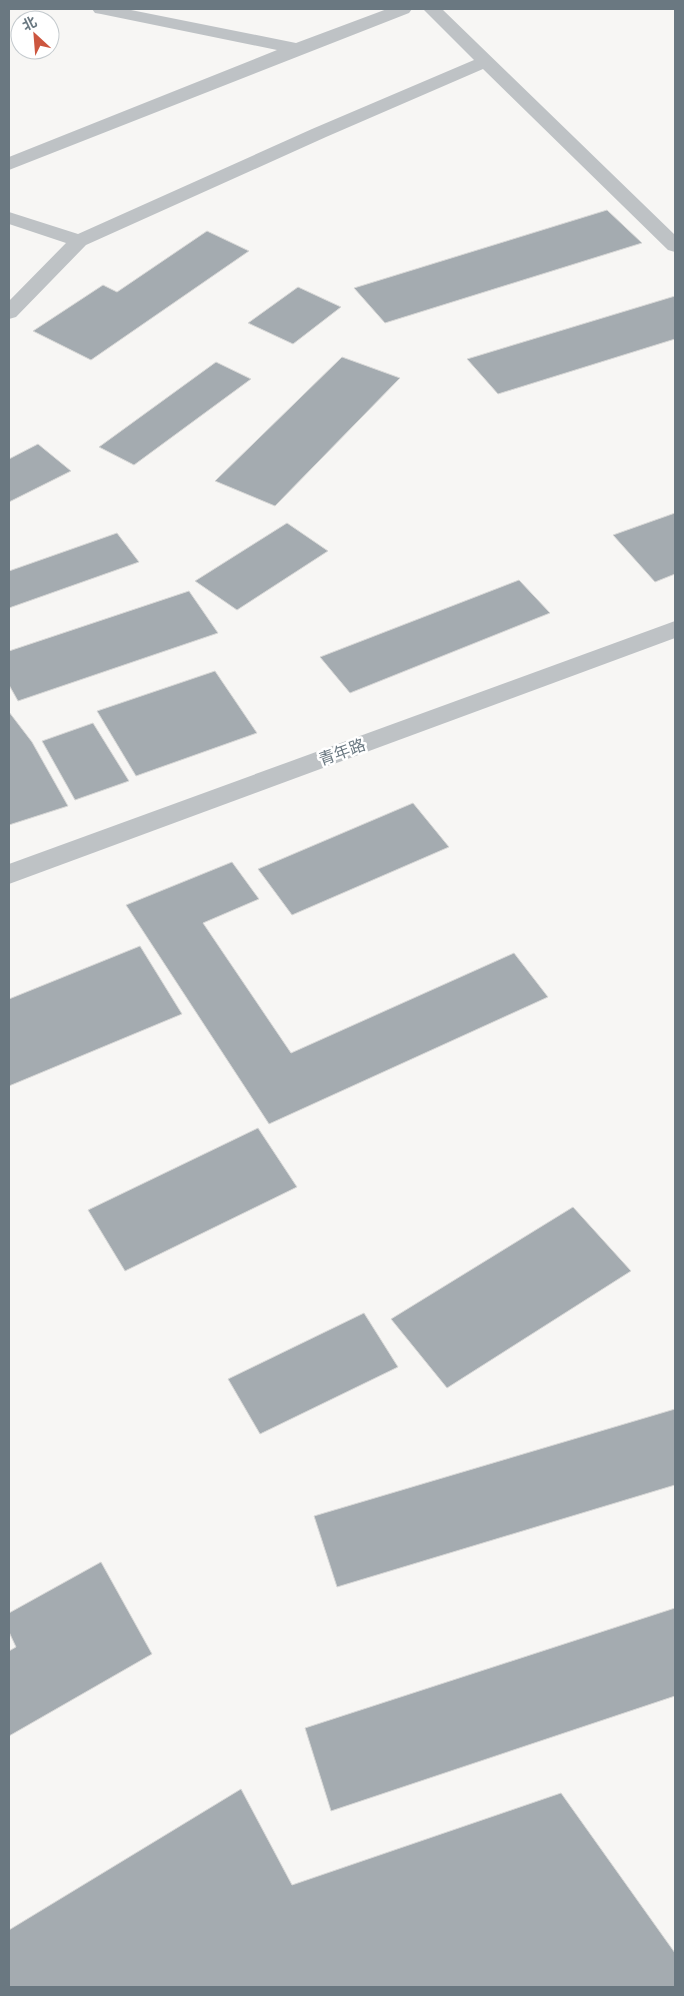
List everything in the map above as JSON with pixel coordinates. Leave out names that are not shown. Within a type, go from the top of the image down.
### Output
[{"type":"street","points":[[101,9],[297,49]]},
{"type":"street","points":[[163,21],[194,9]]},
{"type":"street","points":[[9,164],[297,49],[403,9]]},
{"type":"street","points":[[432,9],[675,246]]},
{"type":"street","points":[[9,313],[79,241],[319,133],[485,62]]},
{"type":"street","points":[[9,218],[79,241]]},
{"type":"street","name":"青年路","points":[[9,874],[675,629]]},
{"type":"building","points":[[607,210],[642,243],[385,323],[354,288]]},
{"type":"building","points":[[207,231],[249,251],[91,360],[33,331],[103,285],[117,292]]},
{"type":"building","points":[[298,287],[341,307],[293,344],[248,323]]},
{"type":"building","points":[[675,296],[675,339],[498,394],[467,359]]},
{"type":"building","points":[[342,357],[400,378],[275,506],[215,481]]},
{"type":"building","points":[[216,362],[251,379],[134,465],[99,447]]},
{"type":"building","points":[[38,444],[71,471],[9,502],[9,459]]},
{"type":"building","points":[[675,513],[675,574],[655,582],[613,535]]},
{"type":"building","points":[[287,523],[328,551],[237,610],[195,581]]},
{"type":"building","points":[[117,533],[139,562],[9,608],[9,571]]},
{"type":"building","points":[[519,580],[550,613],[350,693],[320,657]]},
{"type":"building","points":[[189,591],[218,633],[18,701],[9,685],[9,651]]},
{"type":"building","points":[[215,671],[257,733],[136,776],[97,711]]},
{"type":"building","points":[[9,712],[32,742],[68,806],[9,825]]},
{"type":"building","points":[[93,723],[129,781],[75,800],[42,741]]},
{"type":"building","points":[[413,803],[449,847],[292,915],[258,869]]},
{"type":"building","points":[[232,862],[259,899],[203,923],[291,1053],[514,953],[548,997],[269,1124],[126,905]]},
{"type":"building","points":[[140,946],[182,1014],[9,1086],[9,999]]},
{"type":"building","points":[[258,1128],[297,1187],[125,1271],[88,1210]]},
{"type":"building","points":[[573,1207],[631,1271],[447,1388],[391,1319]]},
{"type":"building","points":[[364,1313],[398,1367],[260,1434],[228,1379]]},
{"type":"building","points":[[675,1409],[675,1485],[337,1587],[314,1516]]},
{"type":"building","points":[[101,1562],[152,1654],[9,1736],[9,1651],[16,1647],[9,1632],[9,1613]]},
{"type":"building","points":[[675,1608],[675,1696],[331,1811],[305,1728]]},
{"type":"building","points":[[241,1789],[292,1885],[561,1793],[675,1953],[675,1987],[9,1987],[9,1930]]}]
